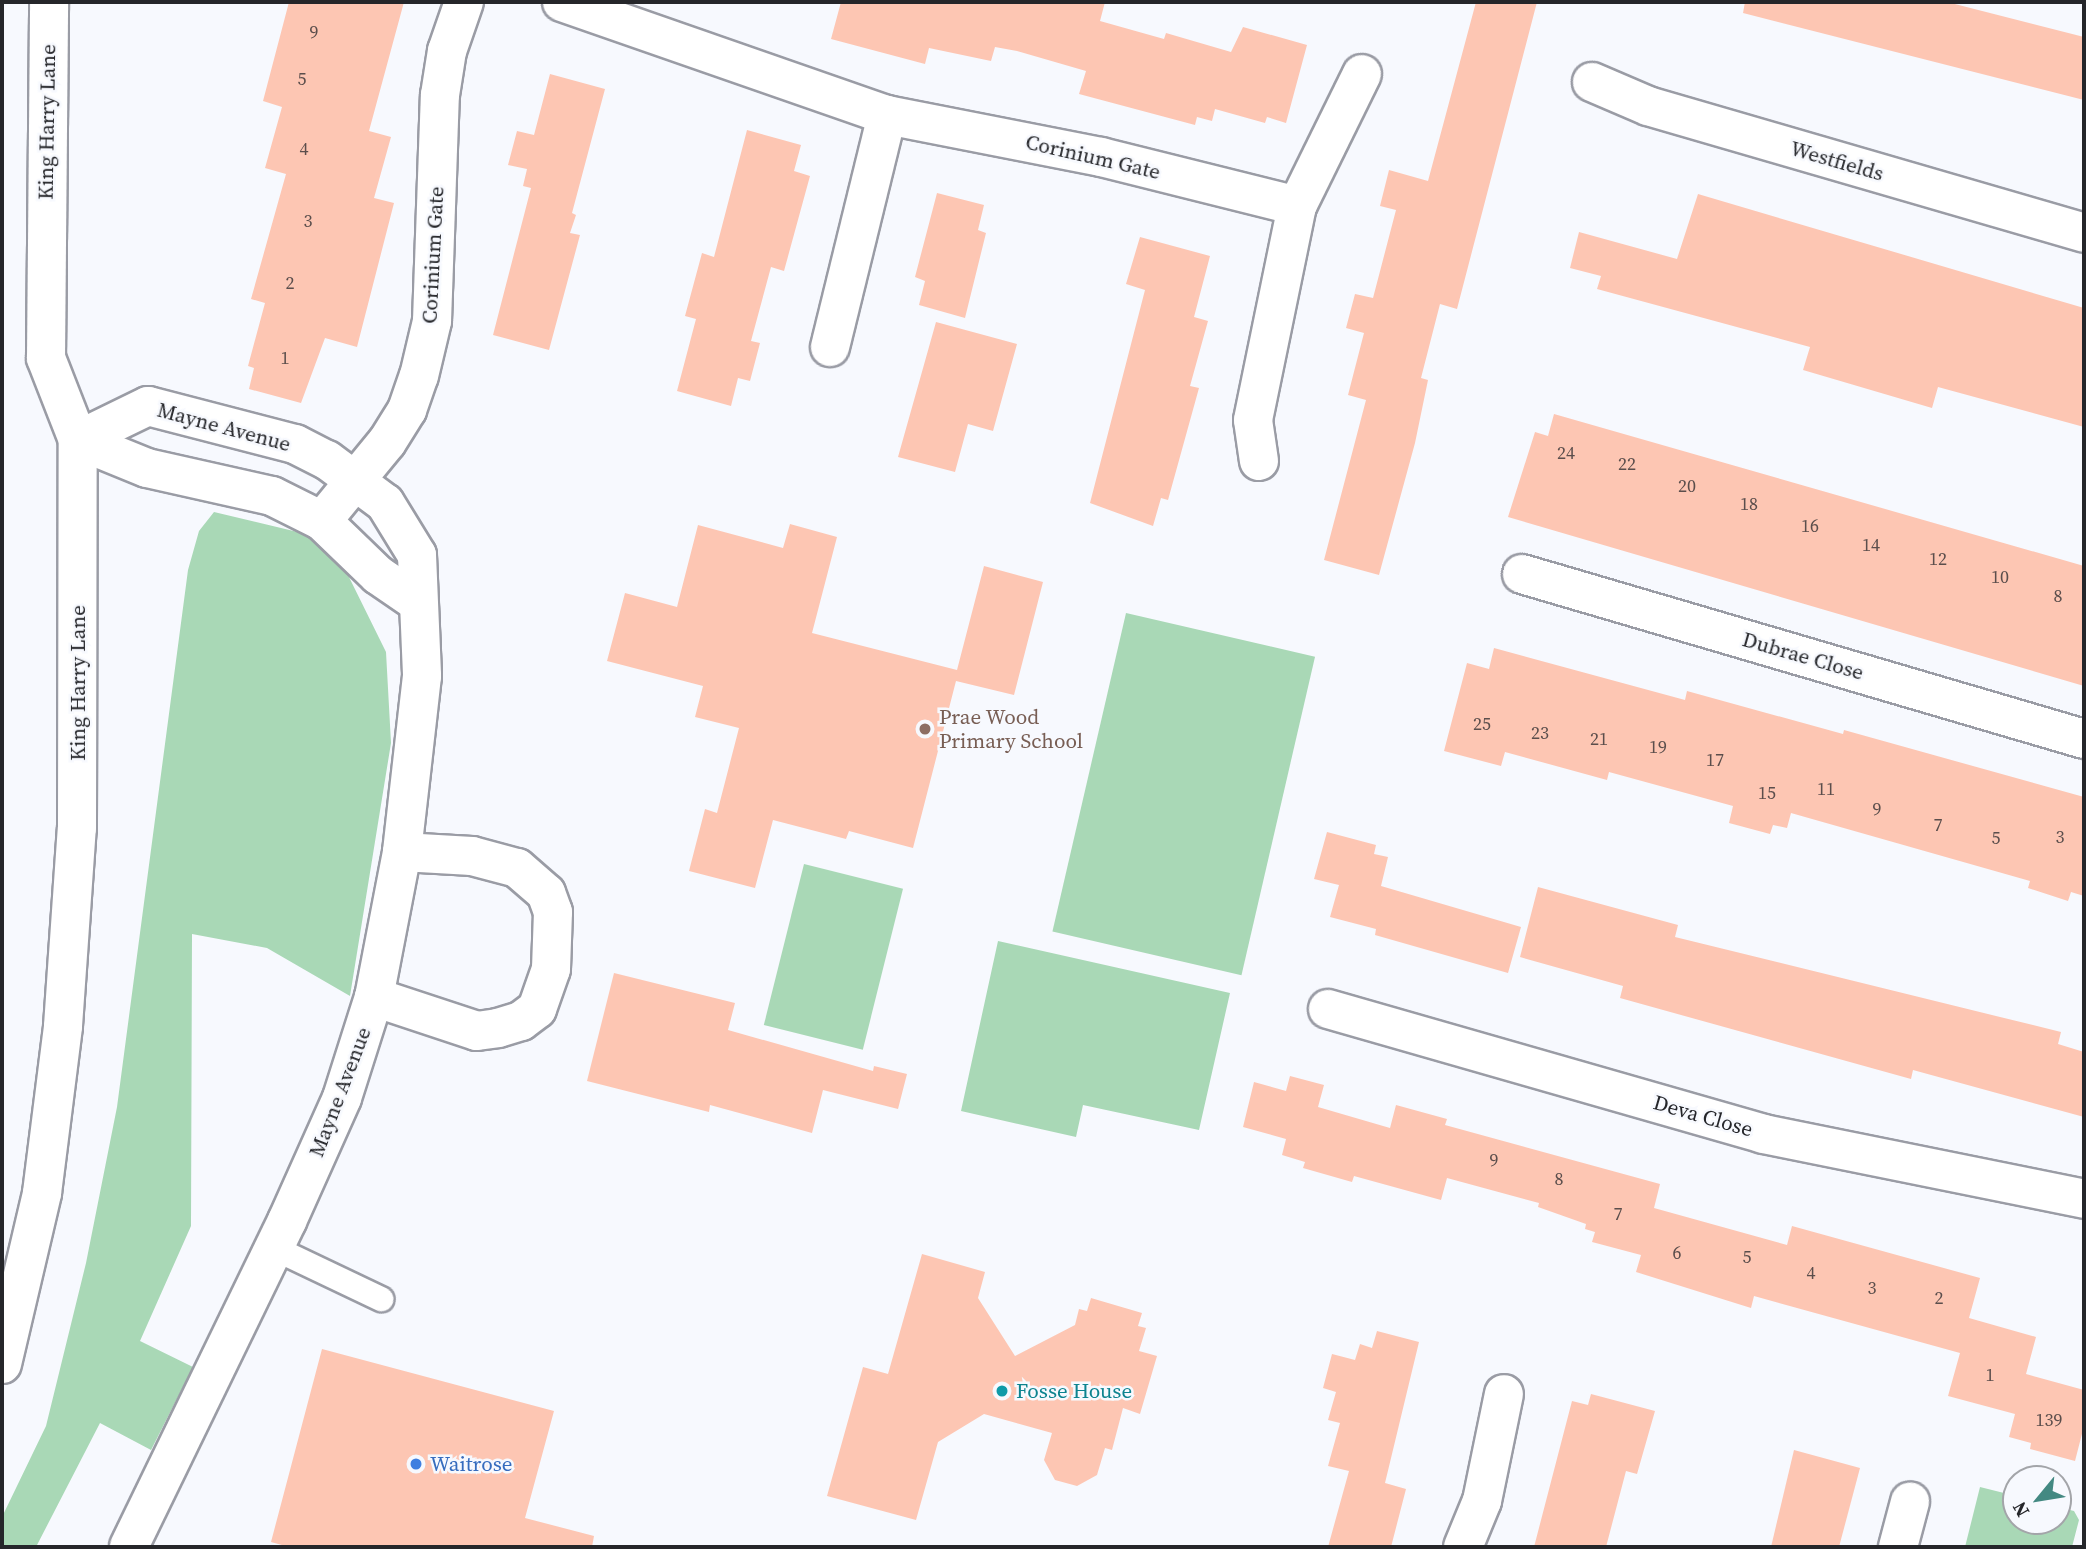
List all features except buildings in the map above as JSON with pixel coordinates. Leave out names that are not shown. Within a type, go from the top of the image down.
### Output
[{"type":"street","name":"King Harry Lane","points":[[2,1364],[42,1193],[62,1026],[77,828],[78,440],[46,358],[49,2]]},
{"type":"street","name":"Corinium Gate","points":[[322,521],[407,410],[432,321],[440,94],[447,51],[464,2]]},
{"type":"street","name":"Corinium Gate","points":[[562,2],[887,114],[1101,157],[1297,206]]},
{"type":"street","points":[[1259,461],[1253,420],[1297,206],[1362,74]]},
{"type":"street","name":"Westfields","points":[[1592,82],[1648,106],[2084,233]]},
{"type":"street","points":[[830,347],[887,114]]},
{"type":"street","name":"Mayne Avenue","points":[[78,440],[148,406],[295,444],[356,480],[385,503],[417,555],[416,601],[422,676],[402,852],[374,997],[342,1098],[274,1248],[130,1547]]},
{"type":"street","points":[[78,440],[147,468],[272,496],[322,521],[378,575],[416,601]]},
{"type":"street","name":"Dubrae Close","points":[[1522,573],[2084,739]]},
{"type":"street","points":[[374,997],[477,1031],[498,1028],[520,1021],[537,1009],[551,969],[553,912],[546,892],[517,867],[472,856],[402,852]]},
{"type":"street","name":"Deva Close","points":[[1328,1009],[1763,1134],[2084,1199]]},
{"type":"street","points":[[1463,1547],[1482,1501],[1504,1394]]},
{"type":"street","points":[[1898,1547],[1910,1502]]},
{"type":"lane","points":[[274,1248],[381,1299]]},
{"type":"green space","points":[[214,512],[306,534],[346,571],[386,652],[391,743],[350,996],[267,948],[192,934],[191,1226],[140,1341],[193,1367],[151,1450],[100,1423],[36,1547],[2,1547],[2,1517],[46,1426],[86,1263],[117,1107],[188,570],[199,531]]},
{"type":"green space","points":[[1126,613],[1315,657],[1241,975],[1052,932]]},
{"type":"green space","points":[[804,864],[903,889],[863,1050],[764,1025]]},
{"type":"green space","points":[[998,941],[1230,993],[1199,1130],[1083,1105],[1076,1137],[961,1111]]},
{"type":"green space","points":[[1980,1487],[2002,1492],[2002,1535],[2072,1535],[2072,1510],[2079,1520],[2072,1547],[1965,1547]]},
{"type":"place","name":"Prae Wood Primary School","points":[[925,729]]},
{"type":"place","name":"Fosse House","points":[[1002,1391]]},
{"type":"place","name":"Waitrose","points":[[416,1464]]}]
